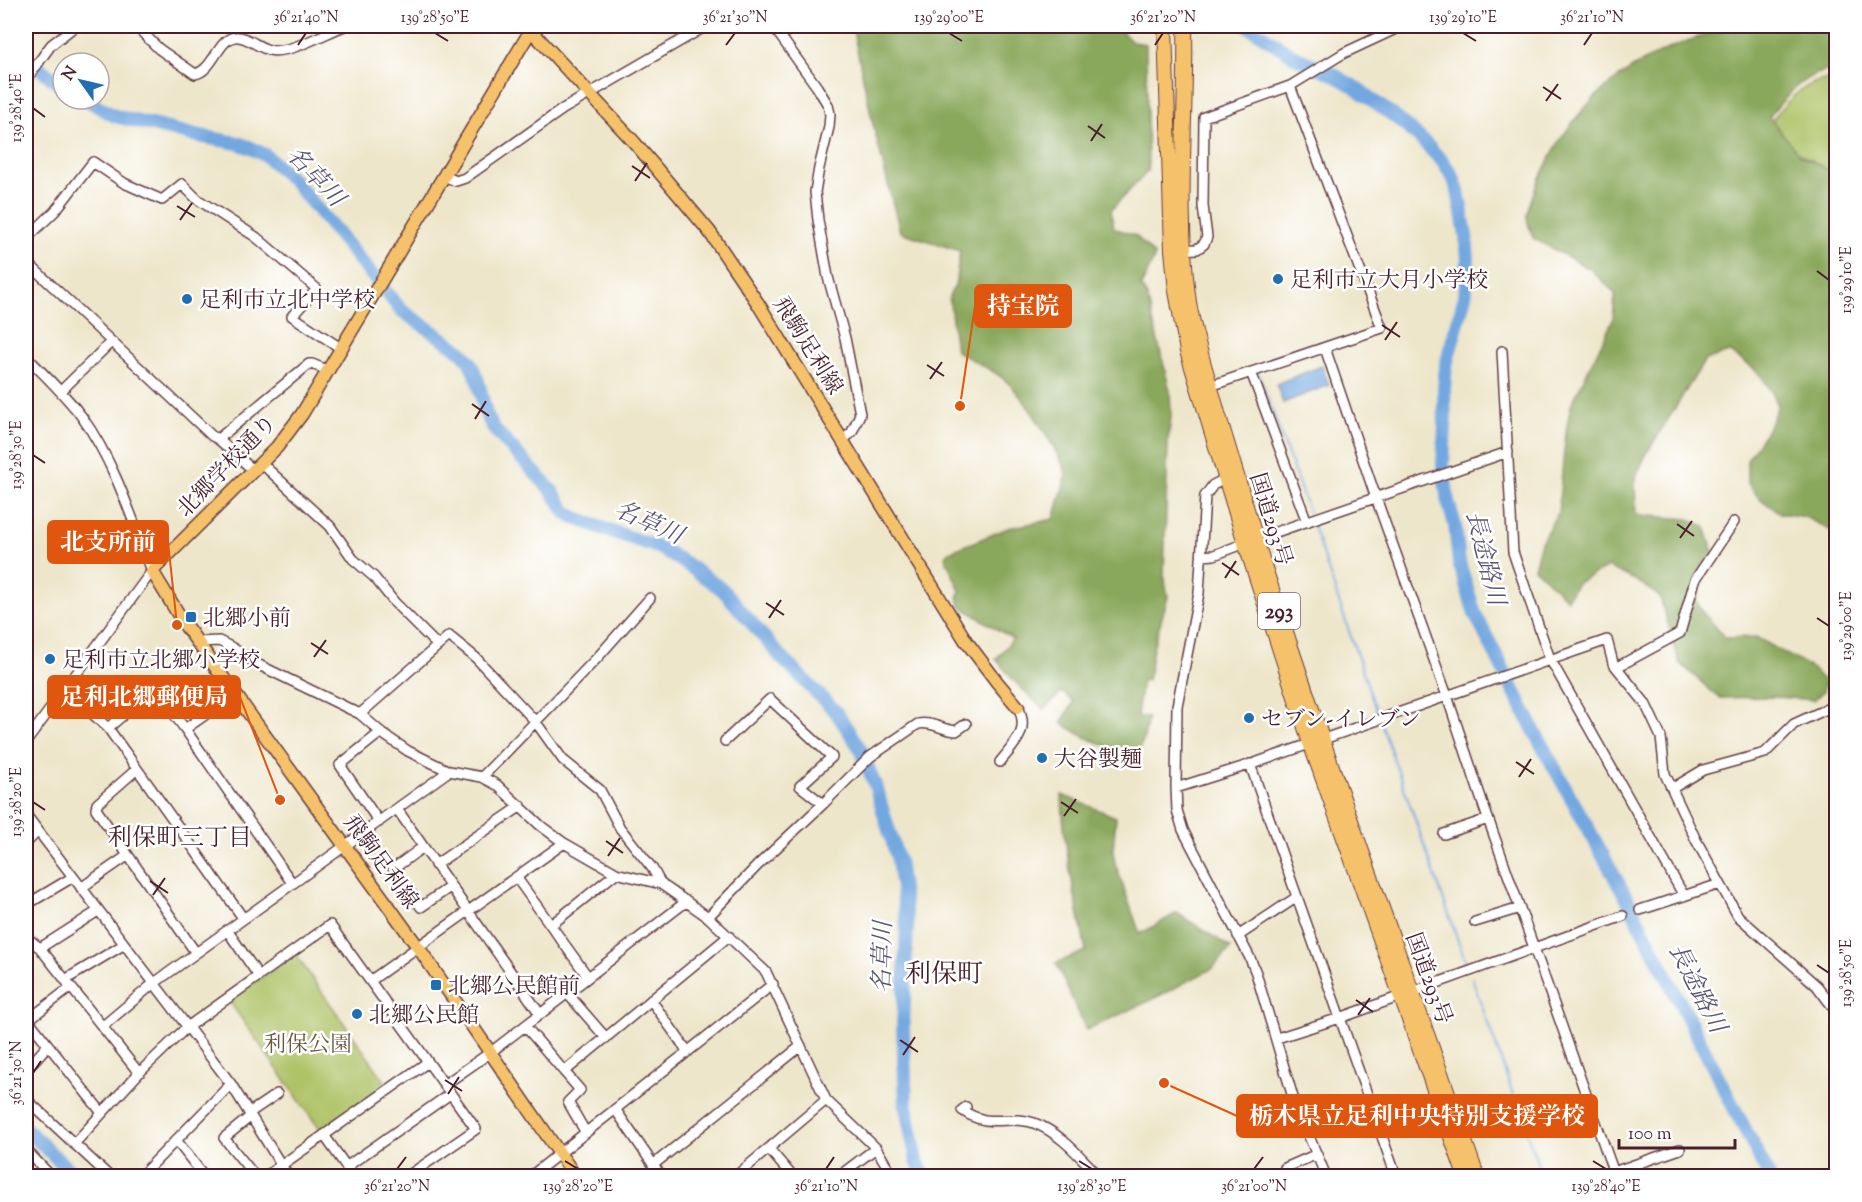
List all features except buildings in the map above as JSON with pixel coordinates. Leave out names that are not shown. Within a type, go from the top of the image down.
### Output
[{"type":"highway","name":"国道293号","points":[[1165,26],[1178,250],[1192,319],[1250,541]]},
{"type":"highway","name":"国道293号","points":[[1185,26],[1176,291],[1187,351],[1225,479],[1250,541],[1316,741],[1407,994],[1477,1176]]},
{"type":"highway","name":"国道293号","points":[[1407,994],[1465,1176]]},
{"type":"main road","name":"飛駒足利線","points":[[376,292],[531,27],[634,142],[709,231],[757,302],[966,641],[1018,707]]},
{"type":"main road","name":"北郷学校通り","points":[[152,571],[257,467],[294,426],[376,292]]},
{"type":"main road","name":"飛駒足利線","points":[[152,571],[162,591],[418,947],[575,1176]]},
{"type":"street","points":[[26,79],[51,45],[75,26]]},
{"type":"street","points":[[136,26],[159,49],[195,74],[204,70],[232,37],[238,36],[267,50],[284,51],[344,26]]},
{"type":"street","points":[[444,176],[456,181],[465,178],[563,109],[706,26]]},
{"type":"street","points":[[773,26],[817,87],[828,105],[830,114],[815,192],[828,277],[845,338],[860,414],[852,432],[843,440]]},
{"type":"street","points":[[1374,26],[1378,36]]},
{"type":"street","points":[[1178,250],[1197,249],[1208,237],[1203,206],[1204,117],[1290,86],[1331,61],[1402,26]]},
{"type":"street","points":[[1210,386],[1382,328],[1290,86]]},
{"type":"street","points":[[26,239],[55,211],[93,162],[124,183],[162,200],[182,184],[197,199],[256,237],[317,289],[292,315],[342,349]]},
{"type":"street","points":[[26,258],[30,265],[212,436],[257,467],[324,520],[353,559],[374,577],[438,646]]},
{"type":"street","points":[[61,391],[111,342]]},
{"type":"street","points":[[1325,348],[1488,819],[1615,1174]]},
{"type":"street","points":[[1502,351],[1513,552],[1550,659],[1684,896]]},
{"type":"street","points":[[26,356],[61,391],[82,417],[111,466],[152,571]]},
{"type":"street","points":[[218,439],[309,364],[329,370]]},
{"type":"street","points":[[1251,372],[1306,522]]},
{"type":"street","points":[[1202,556],[1214,555],[1508,452]]},
{"type":"street","points":[[1225,479],[1213,485],[1205,496],[1199,592],[1177,706],[1177,810],[1183,830],[1256,973],[1295,1104],[1326,1176]]},
{"type":"street","points":[[1617,667],[1680,633],[1695,580],[1734,522]]},
{"type":"street","name":"北郷学校通り","points":[[26,742],[152,571]]},
{"type":"street","points":[[482,777],[598,657],[650,598]]},
{"type":"street","points":[[360,714],[449,636],[476,658],[534,721],[563,760],[600,790],[620,828],[652,868],[661,884]]},
{"type":"street","points":[[1176,788],[1607,640],[1613,663],[1645,703],[1661,737],[1665,774],[1696,840],[1738,916],[1817,986],[1836,1011]]},
{"type":"street","points":[[198,642],[219,641],[259,665],[360,714],[408,751],[449,771],[482,777],[497,785],[564,843],[616,873],[661,884],[708,917],[766,972],[826,1100],[876,1148],[894,1176]]},
{"type":"street","points":[[108,728],[152,686],[185,729],[292,883]]},
{"type":"street","points":[[64,689],[108,728],[243,918]]},
{"type":"street","points":[[185,729],[236,693]]},
{"type":"street","points":[[725,741],[770,699],[832,757],[800,786],[824,804]]},
{"type":"street","points":[[1000,762],[1018,739],[1023,728],[1024,718],[1018,707]]},
{"type":"street","points":[[1673,788],[1703,770],[1765,753],[1794,724],[1829,708],[1836,723]]},
{"type":"street","points":[[708,917],[758,865],[824,804],[870,757],[918,724],[926,723],[956,731],[966,724]]},
{"type":"street","points":[[379,822],[340,765],[381,732]]},
{"type":"street","points":[[1250,764],[1396,1176]]},
{"type":"street","points":[[137,769],[97,804],[96,809],[196,953]]},
{"type":"street","points":[[103,1026],[153,984],[449,771]]},
{"type":"street","points":[[435,865],[520,806]]},
{"type":"street","points":[[397,809],[540,1014]]},
{"type":"street","points":[[26,814],[186,1028],[231,1084],[288,1176]]},
{"type":"street","points":[[1444,834],[1488,819]]},
{"type":"street","points":[[26,843],[38,831]]},
{"type":"street","points":[[370,981],[564,843]]},
{"type":"street","points":[[423,847],[393,869],[421,907],[450,887]]},
{"type":"street","points":[[81,888],[127,856]]},
{"type":"street","points":[[550,925],[616,873]]},
{"type":"street","points":[[26,905],[72,877]]},
{"type":"street","points":[[516,877],[588,977]]},
{"type":"street","points":[[1640,910],[1720,884]]},
{"type":"street","points":[[1238,936],[1297,897]]},
{"type":"street","points":[[346,1167],[687,901]]},
{"type":"street","points":[[1475,921],[1520,908]]},
{"type":"street","points":[[40,948],[98,911]]},
{"type":"street","points":[[1277,1038],[1340,1018],[1623,916]]},
{"type":"street","points":[[74,1144],[139,1073],[186,1028],[330,925],[476,1129],[408,1176]]},
{"type":"street","points":[[227,930],[258,975]]},
{"type":"street","points":[[564,1072],[729,936]]},
{"type":"street","points":[[26,937],[40,948],[139,1073]]},
{"type":"street","points":[[102,1113],[27,1018],[68,984],[123,945]]},
{"type":"street","points":[[531,1176],[773,984]]},
{"type":"street","points":[[567,993],[606,1038]]},
{"type":"street","points":[[651,1000],[688,1052]]},
{"type":"street","points":[[525,1026],[580,1090],[568,1102],[586,1133]]},
{"type":"street","points":[[26,1070],[48,1045]]},
{"type":"street","points":[[653,1165],[801,1046]]},
{"type":"street","points":[[266,1176],[428,1062]]},
{"type":"street","points":[[141,1176],[231,1084]]},
{"type":"street","points":[[255,1176],[224,1138],[250,1114],[277,1094]]},
{"type":"street","points":[[26,1099],[108,1176]]},
{"type":"street","points":[[736,1176],[826,1100]]},
{"type":"street","points":[[966,1107],[962,1110],[972,1118],[983,1121],[1020,1120],[1050,1130],[1099,1176]]},
{"type":"street","points":[[615,1109],[661,1176]]},
{"type":"street","points":[[324,1135],[353,1176]]},
{"type":"street","points":[[176,1140],[204,1176]]},
{"type":"street","points":[[839,1176],[876,1148]]},
{"type":"street","points":[[769,1149],[792,1176]]},
{"type":"street","points":[[1602,1176],[1615,1174],[1680,1149]]},
{"type":"street","points":[[26,1150],[51,1176]]},
{"type":"street","points":[[1284,1176],[1286,1175],[1285,1168],[1317,1154]]},
{"type":"green space","points":[[852,26],[1116,26],[1132,42],[1146,44],[1148,171],[1111,210],[1114,228],[1136,236],[1155,256],[1141,287],[1147,296],[1170,391],[1171,417],[1168,441],[1164,576],[1168,597],[1153,648],[1148,681],[1142,680],[1137,716],[1148,718],[1144,738],[1135,758],[1083,736],[1061,723],[1074,702],[1062,692],[1044,710],[1014,681],[996,659],[1013,639],[960,606],[958,598],[960,591],[945,557],[949,552],[1008,528],[1054,519],[1066,477],[1065,469],[1037,420],[1010,385],[990,370],[956,351],[949,296],[955,286],[960,251],[900,232],[874,129]]},
{"type":"green space","points":[[1737,26],[1836,26],[1836,69],[1824,71],[1806,80],[1790,92],[1769,117],[1800,155],[1836,174],[1836,533],[1805,517],[1780,513],[1759,498],[1747,482],[1747,460],[1768,429],[1778,405],[1759,374],[1729,352],[1705,360],[1648,451],[1635,478],[1636,515],[1688,519],[1705,526],[1713,552],[1696,600],[1703,613],[1726,638],[1756,637],[1813,669],[1825,682],[1823,691],[1814,700],[1776,697],[1719,698],[1679,662],[1660,597],[1637,581],[1608,567],[1577,583],[1567,599],[1534,568],[1541,542],[1558,512],[1571,405],[1613,320],[1615,293],[1590,269],[1533,238],[1527,216],[1534,193],[1560,141],[1579,115],[1623,74],[1676,46]]},
{"type":"green space","points":[[1836,78],[1836,174],[1783,140],[1770,123],[1798,92],[1815,82]]},
{"type":"green space","points":[[1062,795],[1116,817],[1113,850],[1115,863],[1140,934],[1177,913],[1231,948],[1212,969],[1086,1030],[1056,963],[1086,951],[1067,854]]},
{"type":"green space","name":"利保公園","points":[[295,954],[387,1084],[321,1131],[229,1001]]},
{"type":"water","points":[[1322,366],[1329,385],[1283,403],[1276,384]]},
{"type":"waterway","name":"長途路川","points":[[1248,26],[1297,58],[1353,86],[1394,116],[1421,139],[1444,163],[1453,177],[1458,191],[1466,235],[1468,260],[1465,296],[1446,365],[1443,466],[1448,502],[1455,525],[1459,562],[1475,614],[1539,740],[1626,897],[1769,1176]]},
{"type":"waterway","name":"名草川","points":[[26,57],[51,77]]},
{"type":"waterway","name":"名草川","points":[[106,111],[115,116],[237,143],[265,155],[294,181],[401,310],[462,352],[470,362],[478,381],[486,414],[494,429],[552,491],[566,512],[599,527],[660,548],[723,590],[781,657],[836,712],[861,750],[875,785],[898,860],[907,924],[903,1028],[906,1107],[917,1161],[924,1176]]},
{"type":"waterway","points":[[1259,374],[1309,513]]},
{"type":"waterway","points":[[1313,526],[1377,713]]},
{"type":"waterway","points":[[1382,726],[1467,966]]},
{"type":"waterway","points":[[1472,978],[1542,1176]]},
{"type":"waterway","points":[[26,1129],[75,1176]]},
{"type":"place","name":"足利市立大月小学校","points":[[1278,279]]},
{"type":"place","name":"足利市立北中学校","points":[[187,299]]},
{"type":"place","name":"持宝院","points":[[960,406]]},
{"type":"place","name":"北郷小前","points":[[191,617]]},
{"type":"place","name":"北支所前","points":[[177,625]]},
{"type":"place","name":"足利市立北郷小学校","points":[[50,659]]},
{"type":"place","name":"セブン-イレブン","points":[[1249,718]]},
{"type":"place","name":"大谷製麺","points":[[1042,758]]},
{"type":"place","name":"足利北郷郵便局","points":[[280,800]]},
{"type":"place","name":"北郷公民館前","points":[[436,985]]},
{"type":"place","name":"北郷公民館","points":[[357,1014]]},
{"type":"place","name":"栃木県立足利中央特別支援学校","points":[[1164,1083]]},
{"type":"district","name":"利保町三丁目","points":[[180,837]]},
{"type":"district","name":"利保町","points":[[944,973]]}]
